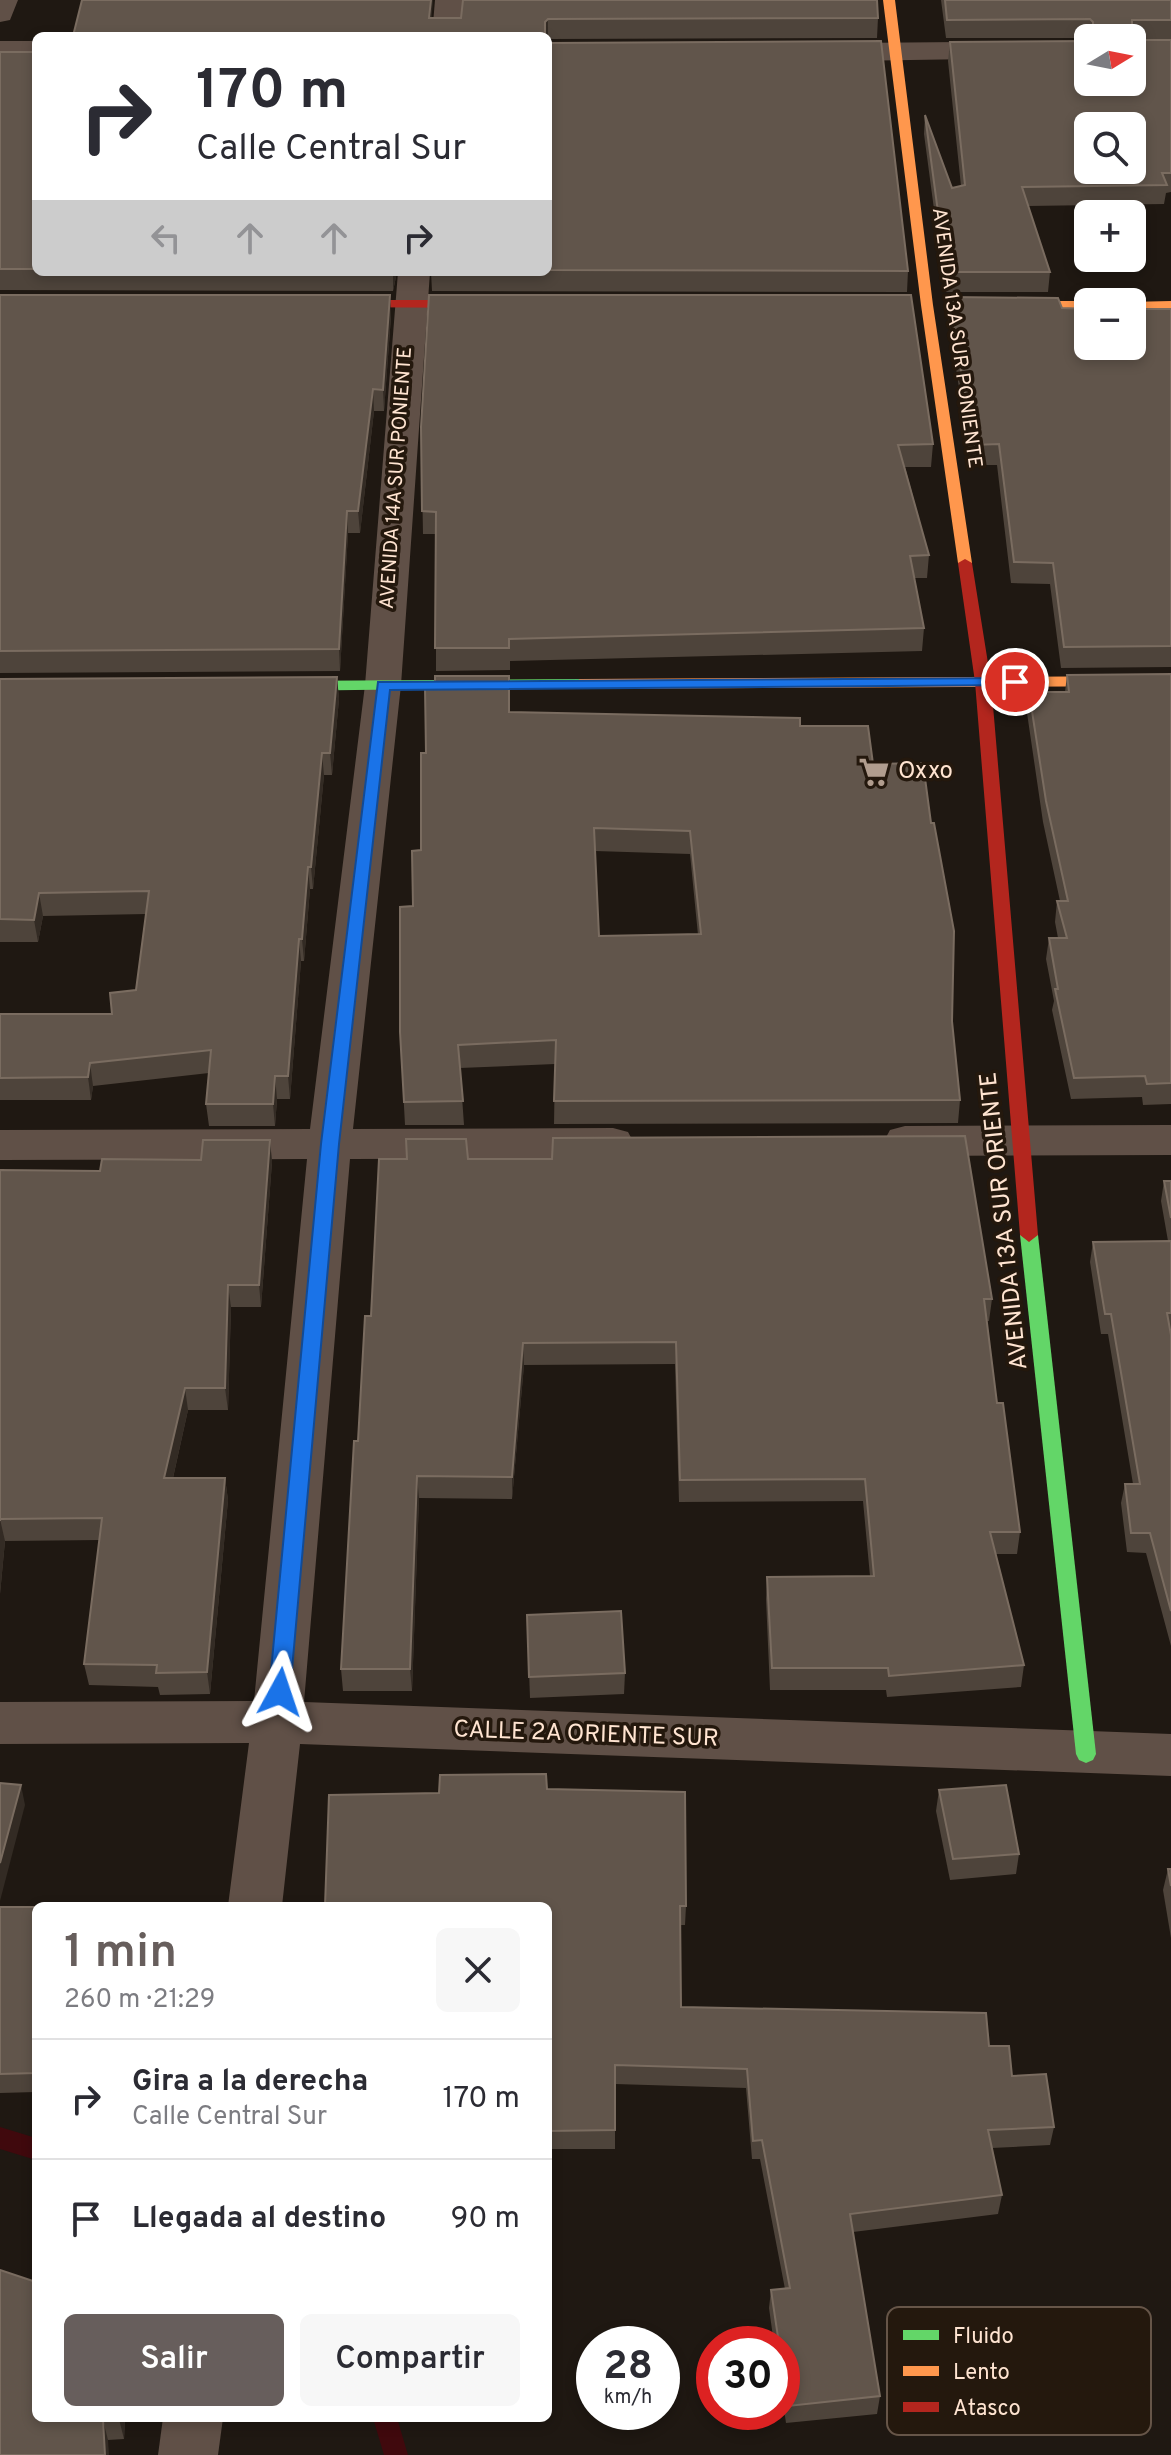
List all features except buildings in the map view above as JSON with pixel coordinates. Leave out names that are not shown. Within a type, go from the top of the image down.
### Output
[{"type":"street","points":[[0,14],[4,0]]},
{"type":"street","points":[[446,32],[449,0]]},
{"type":"street","name":"AVENIDA 13A SUR PONIENTE","points":[[889,0],[927,305],[983,682]]},
{"type":"street","points":[[818,52],[1074,49]]},
{"type":"street","points":[[0,50],[32,50]]},
{"type":"street","points":[[315,304],[412,288],[503,304]]},
{"type":"street","name":"AVENIDA 14A SUR PONIENTE","points":[[255,1902],[277,1722],[330,1144],[383,685],[412,288]]},
{"type":"street","points":[[986,305],[1074,305]]},
{"type":"street","points":[[1146,305],[1171,305]]},
{"type":"street","points":[[255,686],[1171,681]]},
{"type":"street","name":"AVENIDA 13A SUR ORIENTE","points":[[983,682],[1019,1141],[1086,1754]]},
{"type":"street","points":[[863,1142],[1171,1140]]},
{"type":"street","points":[[0,1145],[659,1142]]},
{"type":"street","name":"CALLE 2A ORIENTE SUR","points":[[0,1723],[277,1722],[1171,1755]]},
{"type":"street","points":[[188,2455],[192,2422]]},
{"type":"waterway","points":[[0,2138],[32,2148]]},
{"type":"waterway","points":[[386,2422],[396,2455]]},
{"type":"traffic: fast","points":[[278,686],[580,684]]},
{"type":"traffic: fast","points":[[1029,1235],[1086,1754]]},
{"type":"traffic: slow","points":[[889,0],[927,305],[965,563]]},
{"type":"traffic: slow","points":[[1002,305],[1074,305]]},
{"type":"traffic: slow","points":[[1146,305],[1171,305]]},
{"type":"traffic: slow","points":[[580,684],[1171,681]]},
{"type":"traffic: jam","points":[[330,304],[490,304]]},
{"type":"traffic: jam","points":[[965,563],[983,682],[1029,1235]]},
{"type":"place","name":"Oxxo","points":[[874,772]]},
{"type":"route","points":[[280,1692],[330,1144],[383,685],[1015,682]]}]
